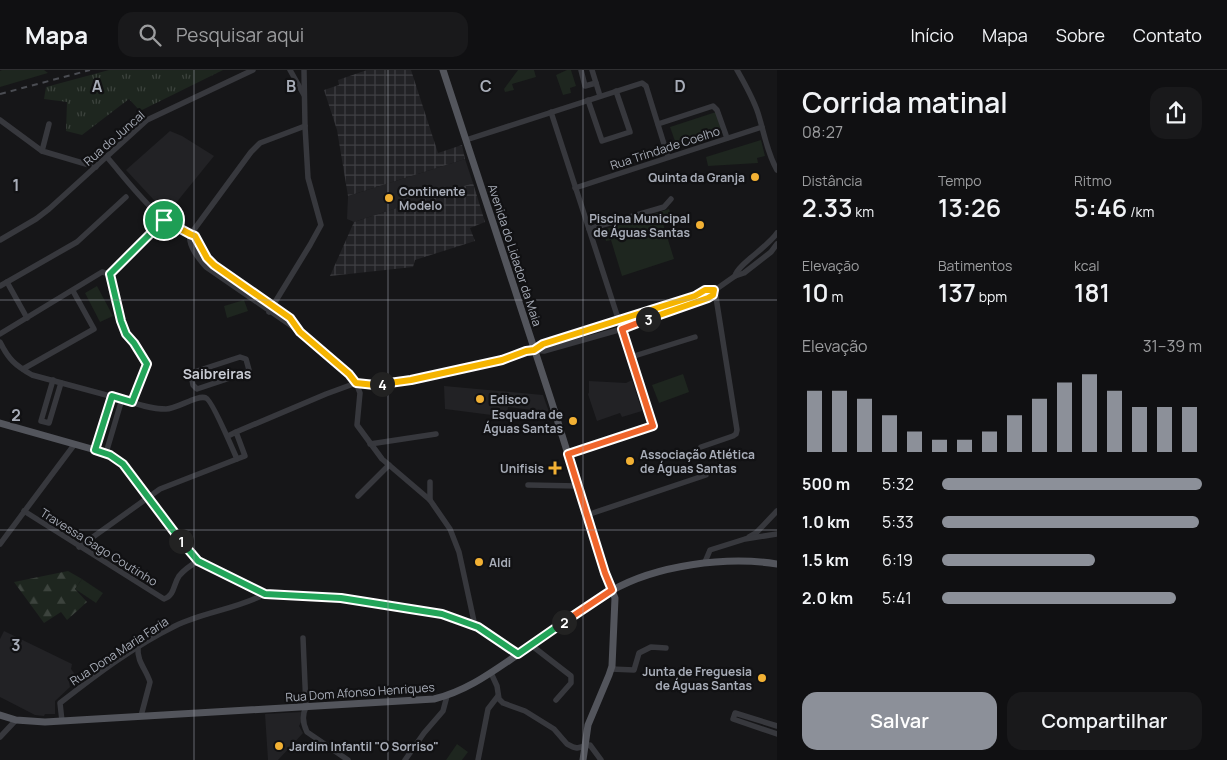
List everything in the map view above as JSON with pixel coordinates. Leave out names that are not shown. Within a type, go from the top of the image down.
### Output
[{"type":"main road","name":"Avenida do Lidador da Maia","points":[[443,70],[605,573],[616,598],[611,669],[588,725],[583,760]]},
{"type":"main road","points":[[0,423],[106,453],[116,458],[123,464],[188,551],[198,561],[265,594],[341,598],[442,614],[475,626],[518,654]]},
{"type":"main road","name":"Rua Dom Afonso Henriques","points":[[0,715],[16,720],[45,722],[434,700],[468,687],[491,673],[612,590],[654,574],[705,562],[765,562],[777,564]]},
{"type":"street","name":"Rua do Juncal","points":[[0,240],[36,219],[147,120],[253,70]]},
{"type":"street","points":[[290,70],[305,97]]},
{"type":"street","points":[[271,309],[320,225],[308,178],[304,70]]},
{"type":"street","points":[[580,70],[585,86],[596,83]]},
{"type":"street","points":[[592,70],[600,96]]},
{"type":"street","points":[[737,70],[750,93],[772,161],[777,169]]},
{"type":"street","points":[[466,140],[642,83],[646,86],[668,157]]},
{"type":"street","points":[[588,100],[602,141],[630,132],[616,91]]},
{"type":"street","points":[[658,124],[713,106],[718,110],[727,138]]},
{"type":"street","points":[[550,112],[653,426],[568,454]]},
{"type":"street","points":[[0,120],[42,151],[96,167]]},
{"type":"street","points":[[42,151],[49,124]]},
{"type":"street","points":[[190,234],[260,143],[305,126]]},
{"type":"street","name":"Rua Trindade Coelho","points":[[575,188],[762,127]]},
{"type":"street","points":[[106,156],[164,220],[195,236],[204,260],[214,265],[300,332],[342,367],[356,383],[360,393],[357,425],[382,459],[430,500],[450,529],[456,543],[475,626]]},
{"type":"street","points":[[0,286],[77,242],[126,197]]},
{"type":"street","points":[[589,229],[664,207],[671,199]]},
{"type":"street","points":[[110,274],[164,220]]},
{"type":"street","points":[[534,350],[543,344],[695,296],[705,290],[714,290],[735,276],[744,273],[776,243]]},
{"type":"street","points":[[0,334],[102,272],[110,274]]},
{"type":"street","points":[[110,274],[126,334],[147,364],[132,402]]},
{"type":"street","points":[[7,282],[27,318]]},
{"type":"street","points":[[228,436],[356,383],[375,385],[411,380],[502,360],[526,351],[544,351],[622,329],[708,298],[713,295],[714,290]]},
{"type":"street","points":[[701,447],[733,436],[737,430],[717,298],[714,290]]},
{"type":"street","points":[[23,369],[94,329],[73,291]]},
{"type":"street","points":[[631,357],[695,337]]},
{"type":"street","points":[[0,342],[8,357],[32,375],[122,400],[152,408],[168,409],[197,399],[206,398],[211,402],[237,459]]},
{"type":"street","points":[[197,389],[249,370],[246,359],[240,358],[194,372],[191,375],[191,380],[197,389],[197,399]]},
{"type":"street","points":[[53,380],[41,421],[49,423],[61,383]]},
{"type":"street","points":[[95,450],[112,396]]},
{"type":"street","points":[[106,453],[122,400]]},
{"type":"street","points":[[79,547],[160,489],[245,456],[236,432]]},
{"type":"street","points":[[370,444],[436,434]]},
{"type":"street","points":[[0,544],[74,445]]},
{"type":"street","points":[[358,496],[388,465]]},
{"type":"street","points":[[587,515],[706,475]]},
{"type":"street","points":[[419,490],[424,489],[430,482],[430,500]]},
{"type":"street","points":[[528,485],[578,486]]},
{"type":"street","points":[[745,539],[756,533],[777,511]]},
{"type":"street","name":"Travessa Gago Coutinho","points":[[24,512],[164,599],[173,593],[176,581],[181,574],[198,561]]},
{"type":"street","points":[[705,562],[710,550],[745,539],[777,534]]},
{"type":"street","name":"Rua Dona Maria Faria","points":[[62,721],[60,703],[90,680],[138,648],[175,626],[213,611],[253,600],[265,594]]},
{"type":"street","points":[[303,638],[306,707],[304,711],[304,726],[307,732],[348,760]]},
{"type":"street","points":[[531,646],[571,676],[572,683],[556,700]]},
{"type":"street","points":[[611,669],[634,670],[639,653],[651,646],[666,648]]},
{"type":"street","points":[[138,648],[140,663],[150,682],[141,716]]},
{"type":"street","points":[[491,673],[497,686],[498,696],[503,703],[525,711],[554,729],[567,744],[577,748],[590,745],[601,760]]},
{"type":"street","points":[[405,760],[424,733],[443,711],[447,696]]},
{"type":"street","points":[[478,760],[488,709],[498,696]]},
{"type":"street","points":[[777,726],[735,713],[733,719],[777,734]]},
{"type":"street","points":[[0,737],[16,720]]},
{"type":"shaded area","points":[[367,70],[411,70],[438,153],[462,145],[465,159],[348,196],[337,130],[324,90],[339,85],[338,80]]},
{"type":"shaded area","points":[[170,131],[182,136],[214,156],[167,214],[126,170]]},
{"type":"shaded area","name":"Continente Modelo","points":[[465,159],[473,183],[354,222],[347,219],[348,196]]},
{"type":"shaded area","points":[[473,183],[485,222],[470,228],[475,241],[415,260],[413,267],[330,276],[354,222]]},
{"type":"shaded area","points":[[632,380],[642,411],[622,417],[620,413],[597,421],[588,394],[589,381],[626,383]]},
{"type":"shaded area","points":[[444,386],[543,395],[549,412],[508,407],[507,417],[445,409]]},
{"type":"shaded area","points":[[4,631],[72,664],[71,669],[76,676],[69,681],[70,687],[55,701],[55,714],[35,715],[0,697],[0,639]]},
{"type":"shaded area","name":"Jardim Infantil \"O Sorriso\"","points":[[302,712],[302,720],[299,726],[303,733],[278,760],[268,760],[265,714]]},
{"type":"green space","points":[[44,70],[48,73],[0,87],[0,71]]},
{"type":"green space","points":[[109,70],[223,70],[140,111],[129,99],[82,135],[66,131],[67,102],[44,99],[46,87]]},
{"type":"green space","points":[[518,70],[534,70],[536,77],[512,84],[514,90],[505,92],[504,89]]},
{"type":"green space","points":[[571,70],[576,86],[570,88],[571,93],[563,95],[556,75]]},
{"type":"green space","points":[[716,112],[721,129],[676,144],[670,127]]},
{"type":"green space","points":[[761,140],[765,156],[757,158],[758,163],[708,166],[706,157]]},
{"type":"green space","points":[[669,209],[671,214],[661,217],[674,259],[622,276],[611,240],[606,241],[603,230]]},
{"type":"green space","points":[[97,286],[113,316],[100,322],[85,293]]},
{"type":"green space","points":[[244,300],[248,311],[227,318],[224,306]]},
{"type":"green space","points":[[683,374],[689,392],[659,403],[652,385]]},
{"type":"green space","points":[[68,571],[82,579],[75,589],[87,602],[67,620],[61,612],[44,623],[14,582]]},
{"type":"green space","points":[[82,579],[103,593],[96,603],[75,589]]},
{"type":"green space","points":[[457,744],[468,752],[462,760],[446,760]]},
{"type":"railway","points":[[0,94],[90,70]]},
{"type":"place","name":"Quinta da Granja","points":[[755,177]]},
{"type":"place","name":"Continente Modelo","points":[[389,198]]},
{"type":"place","name":"Piscina Municipal de Águas Santas","points":[[700,225]]},
{"type":"place","name":"Edisco","points":[[480,399]]},
{"type":"place","name":"Esquadra de Águas Santas","points":[[573,421]]},
{"type":"place","name":"Associação Atlética de Águas Santas","points":[[630,461]]},
{"type":"place","name":"Unifisis","points":[[555,468]]},
{"type":"place","name":"Aldi","points":[[479,562]]},
{"type":"place","name":"Junta de Freguesia de Águas Santas","points":[[762,678]]},
{"type":"place","name":"Jardim Infantil \"O Sorriso\"","points":[[279,746]]},
{"type":"district","name":"Saibreiras","points":[[217,373]]},
{"type":"route","points":[[164,220],[195,236],[207,258],[214,265],[290,318],[300,332],[334,360],[356,383],[375,385],[411,380],[502,360],[534,350],[543,344],[695,296],[705,290],[714,290],[713,295],[699,302],[622,329],[653,426],[568,454],[612,590],[518,654],[478,627],[442,614],[341,598],[265,594],[198,561],[188,551],[123,464],[110,455],[95,450],[112,396],[132,402],[147,364],[126,334],[110,274],[164,220]]}]
